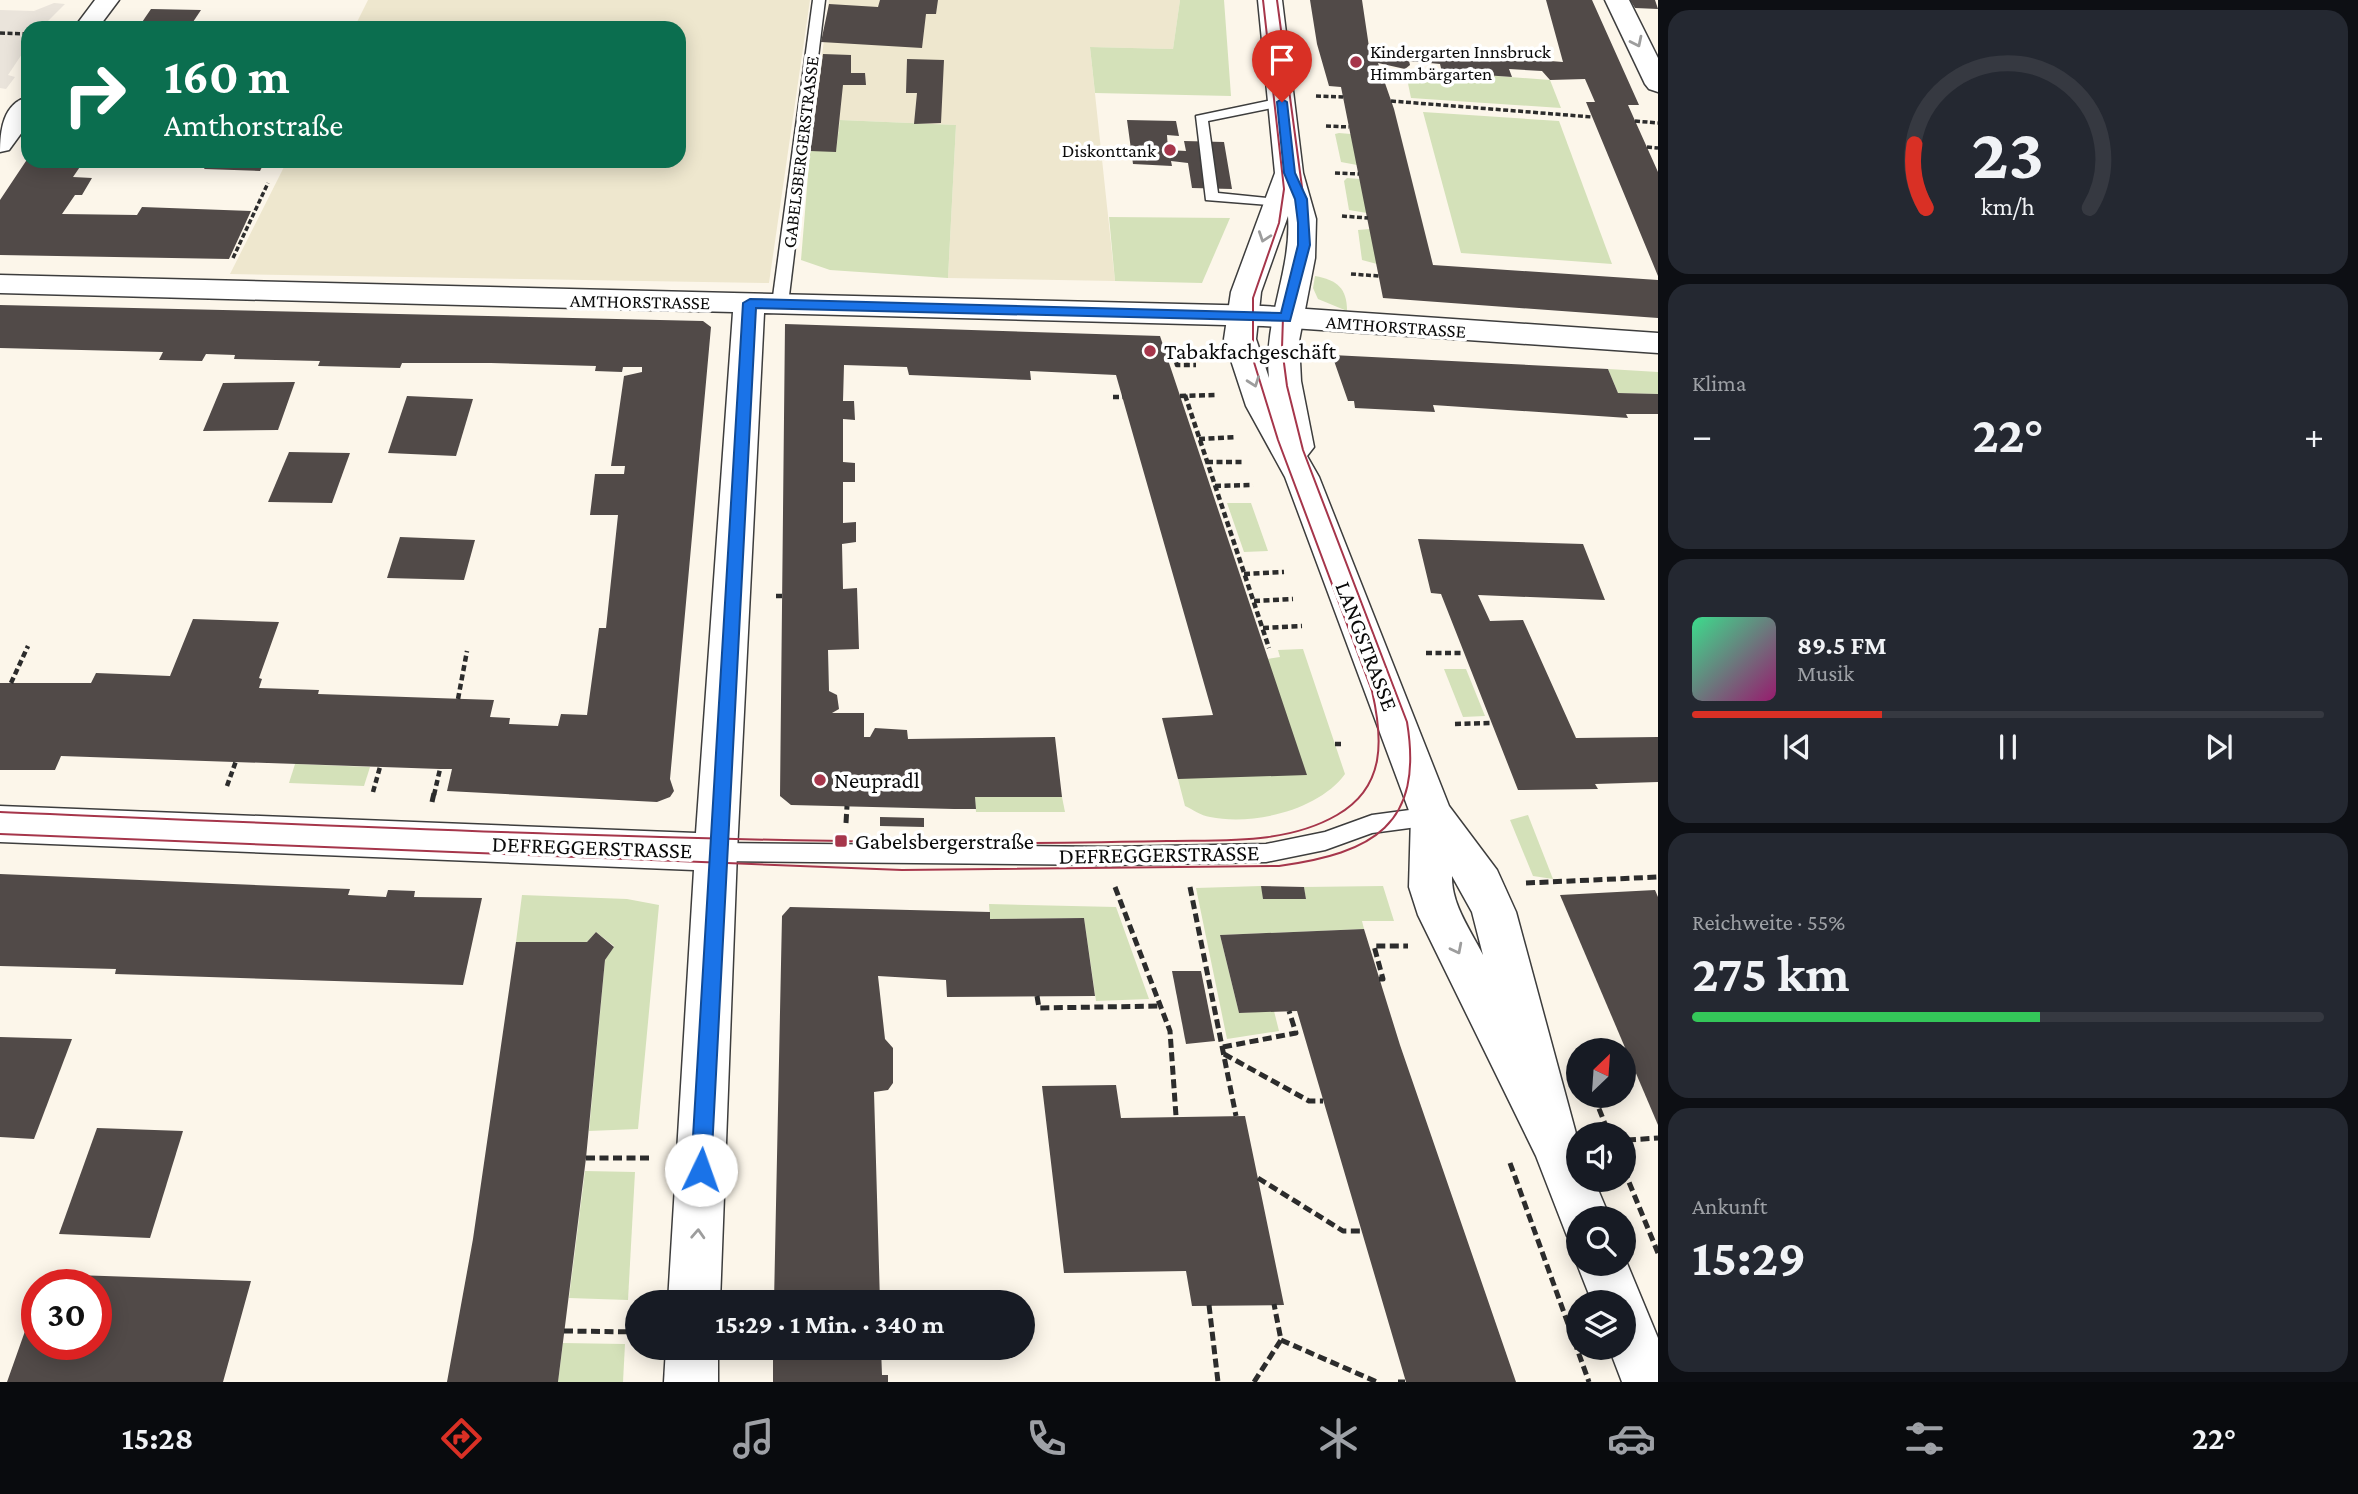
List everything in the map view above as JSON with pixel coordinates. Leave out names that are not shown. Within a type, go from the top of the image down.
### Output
[{"type":"street","points":[[91,21],[107,0]]},
{"type":"street","points":[[1270,0],[1289,173]]},
{"type":"street","points":[[1616,0],[1658,84]]},
{"type":"street","points":[[0,144],[21,100]]},
{"type":"street","name":"LANGSTRASSE","points":[[1289,173],[1250,279],[1241,316],[1240,339],[1262,406],[1303,477],[1432,816],[1430,887],[1440,915],[1555,1143],[1580,1206]]},
{"type":"street","name":"LANGSTRASSE","points":[[1289,173],[1301,199],[1304,245],[1286,318],[1282,360],[1303,477]]},
{"type":"street","name":"AMTHORSTRASSE","points":[[0,284],[1241,316],[1658,343]]},
{"type":"street","name":"GABELSBERGERSTRASSE","points":[[695,1290],[716,852],[765,304]]},
{"type":"street","name":"DEFREGGERSTRASSE","points":[[0,824],[716,852]]},
{"type":"street","points":[[1636,1349],[1649,1382]]},
{"type":"street","points":[[691,1382],[692,1360]]},
{"type":"lane","name":"GABELSBERGERSTRASSE","points":[[765,304],[819,0]]},
{"type":"lane","points":[[1278,203],[1211,197],[1200,119],[1282,102]]},
{"type":"lane","name":"DEFREGGERSTRASSE","points":[[716,852],[1111,856],[1266,853],[1325,841],[1372,824],[1432,816]]},
{"type":"path","points":[[0,33],[21,34]]},
{"type":"path","points":[[1316,96],[1343,97]]},
{"type":"path","points":[[1391,101],[1592,117]]},
{"type":"path","points":[[1635,121],[1658,123]]},
{"type":"path","points":[[1326,126],[1349,127]]},
{"type":"path","points":[[1647,147],[1658,148]]},
{"type":"path","points":[[1335,173],[1359,174]]},
{"type":"path","points":[[231,262],[268,183]]},
{"type":"path","points":[[1342,216],[1368,218]]},
{"type":"path","points":[[1351,274],[1379,276]]},
{"type":"path","points":[[1164,351],[1173,352],[1177,365],[1196,365]]},
{"type":"path","points":[[1179,355],[1194,356]]},
{"type":"path","points":[[1219,395],[1182,396],[1207,462],[1238,562],[1254,601],[1264,640],[1269,648]]},
{"type":"path","points":[[1113,397],[1123,397]]},
{"type":"path","points":[[1199,439],[1236,437]]},
{"type":"path","points":[[1207,462],[1244,462]]},
{"type":"path","points":[[1215,486],[1253,485]]},
{"type":"path","points":[[1244,574],[1284,572]]},
{"type":"path","points":[[1254,601],[1293,599]]},
{"type":"path","points":[[1263,628],[1302,626]]},
{"type":"path","points":[[11,683],[28,646]]},
{"type":"path","points":[[458,699],[467,651]]},
{"type":"path","points":[[1426,653],[1463,653]]},
{"type":"path","points":[[1455,724],[1491,723]]},
{"type":"path","points":[[1335,744],[1344,744]]},
{"type":"path","points":[[227,786],[236,761]]},
{"type":"path","points":[[373,792],[380,767]]},
{"type":"path","points":[[431,804],[440,769]]},
{"type":"path","points":[[1536,877],[1535,882],[1658,877]]},
{"type":"path","points":[[1190,888],[1236,1116]]},
{"type":"path","points":[[1116,890],[1175,1052],[1172,1103],[1176,1116]]},
{"type":"path","points":[[1379,979],[1383,979],[1374,946],[1412,946]]},
{"type":"path","points":[[1037,996],[1039,1008],[1159,1006]]},
{"type":"path","points":[[1223,1050],[1296,1033],[1289,1011]]},
{"type":"path","points":[[1223,1050],[1309,1101],[1322,1101]]},
{"type":"path","points":[[1636,1139],[1658,1138]]},
{"type":"path","points":[[586,1158],[652,1158]]},
{"type":"path","points":[[1258,1178],[1343,1231],[1362,1231]]},
{"type":"path","points":[[1633,1192],[1658,1253]]},
{"type":"path","points":[[1254,1382],[1281,1340],[1274,1304]]},
{"type":"path","points":[[1209,1306],[1217,1382]]},
{"type":"path","points":[[564,1331],[625,1332]]},
{"type":"path","points":[[1281,1340],[1377,1382]]},
{"type":"path","points":[[1398,1382],[1405,1382]]},
{"type":"shaded area","points":[[368,0],[810,0],[769,283],[230,274],[283,168],[686,168],[686,21],[358,21]]},
{"type":"shaded area","points":[[829,0],[1180,0],[1173,49],[1090,47],[1115,281],[948,278],[956,125],[840,120],[836,152],[810,151]]},
{"type":"shaded area","points":[[54,3],[65,4],[48,21],[21,21],[21,56],[8,75],[15,77],[6,89],[0,88],[0,10],[34,11]]},
{"type":"green space","points":[[1180,0],[1224,0],[1231,96],[1095,93],[1090,47],[1173,49]]},
{"type":"green space","points":[[1405,69],[1550,80],[1561,108],[1411,98]]},
{"type":"green space","points":[[1423,112],[1559,121],[1612,264],[1461,253]]},
{"type":"green space","points":[[840,120],[956,125],[948,278],[830,270],[801,260],[810,151],[836,151]]},
{"type":"green space","points":[[1335,134],[1351,134],[1357,165],[1341,162]]},
{"type":"green space","points":[[1347,178],[1360,179],[1367,213],[1349,210],[1344,181]]},
{"type":"green space","points":[[1109,217],[1230,218],[1202,283],[1115,281]]},
{"type":"green space","points":[[1370,229],[1377,264],[1362,260],[1358,230]]},
{"type":"green space","points":[[1315,276],[1339,286],[1345,296],[1347,311],[1318,299],[1313,288]]},
{"type":"green space","points":[[1608,369],[1658,372],[1658,394],[1618,393]]},
{"type":"green space","points":[[1227,503],[1251,503],[1268,551],[1244,552]]},
{"type":"green space","points":[[1303,649],[1345,774],[1319,797],[1302,806],[1265,817],[1210,817],[1185,806],[1178,779],[1267,659],[1280,657],[1278,650]]},
{"type":"green space","points":[[1444,669],[1466,669],[1485,716],[1463,717]]},
{"type":"green space","points":[[295,764],[370,767],[364,786],[289,783]]},
{"type":"green space","points":[[975,797],[1062,797],[1065,812],[976,812]]},
{"type":"green space","points":[[1528,815],[1553,879],[1533,876],[1510,820]]},
{"type":"green space","points":[[1261,886],[1264,898],[1306,899],[1304,887],[1383,886],[1394,921],[1362,921],[1364,929],[1220,935],[1239,1013],[1274,1011],[1279,1031],[1227,1039],[1196,888]]},
{"type":"green space","points":[[522,895],[627,899],[659,905],[638,1129],[589,1131],[605,960],[614,946],[596,932],[587,942],[516,942]]},
{"type":"green space","points":[[989,904],[1116,907],[1149,999],[1096,1001],[1084,918],[990,919]]},
{"type":"green space","points":[[585,1171],[635,1172],[629,1290],[625,1290],[625,1300],[569,1298]]},
{"type":"green space","points":[[563,1343],[625,1344],[623,1382],[558,1382]]},
{"type":"building","points":[[880,0],[938,0],[936,14],[926,14],[922,48],[821,42],[829,4],[878,7]]},
{"type":"building","points":[[1310,0],[1362,0],[1369,47],[1563,62],[1546,0],[1592,0],[1639,105],[1628,105],[1658,172],[1658,276],[1586,102],[1595,102],[1585,79],[1550,80],[1542,71],[1509,69],[1512,77],[1442,72],[1440,64],[1409,61],[1410,65],[1405,69],[1378,63],[1394,109],[1433,265],[1658,280],[1658,318],[1383,298],[1341,87],[1329,86],[1317,44]]},
{"type":"building","points":[[1630,0],[1655,0],[1658,9],[1635,8]]},
{"type":"building","points":[[151,9],[201,10],[194,21],[143,21]]},
{"type":"building","points":[[823,54],[851,55],[851,73],[865,73],[866,85],[843,85],[836,152],[810,151]]},
{"type":"building","points":[[907,59],[944,60],[941,123],[914,124],[917,93],[906,93]]},
{"type":"building","points":[[1127,120],[1176,121],[1179,136],[1167,135],[1168,150],[1186,151],[1184,141],[1224,142],[1232,189],[1192,188],[1188,163],[1171,161],[1172,166],[1133,164]]},
{"type":"building","points":[[21,168],[79,168],[73,177],[92,178],[82,195],[75,195],[62,214],[137,215],[142,207],[251,211],[229,259],[0,255],[0,200]]},
{"type":"building","points":[[205,168],[262,168],[260,171]]},
{"type":"building","points":[[0,305],[703,321],[711,327],[670,779],[674,791],[670,797],[657,802],[447,791],[452,769],[61,756],[55,770],[0,770],[0,683],[91,683],[96,673],[170,676],[193,619],[279,622],[259,678],[262,679],[259,688],[319,690],[318,694],[494,700],[490,717],[510,718],[509,724],[558,726],[561,714],[587,715],[599,628],[606,628],[618,515],[590,515],[595,474],[624,474],[625,466],[611,466],[624,376],[642,372],[642,367],[623,367],[622,372],[595,371],[596,366],[491,363],[402,363],[400,368],[318,366],[320,361],[234,359],[235,355],[206,354],[202,361],[159,360],[163,352],[0,348]]},
{"type":"building","points":[[785,324],[1160,336],[1307,775],[1178,779],[1162,718],[1213,715],[1116,375],[1030,371],[1031,380],[909,375],[907,367],[844,365],[843,401],[854,401],[855,420],[843,419],[843,462],[855,463],[855,482],[843,482],[843,523],[856,522],[856,542],[842,544],[843,589],[857,588],[859,649],[828,650],[829,691],[837,695],[839,709],[832,713],[864,713],[864,737],[870,737],[875,728],[907,730],[908,739],[1055,737],[1062,797],[975,797],[976,809],[954,809],[791,805],[780,796]]},
{"type":"building","points":[[1332,355],[1608,369],[1618,393],[1658,394],[1658,414],[1626,414],[1628,418],[1433,405],[1435,412],[1355,408],[1354,401],[1348,401]]},
{"type":"building","points":[[295,382],[278,430],[203,431],[223,383]]},
{"type":"building","points":[[407,396],[473,399],[456,456],[388,453]]},
{"type":"building","points":[[289,452],[350,453],[332,503],[268,502]]},
{"type":"building","points":[[400,537],[475,540],[464,580],[387,578]]},
{"type":"building","points":[[1418,539],[1583,544],[1605,600],[1478,595],[1490,621],[1523,620],[1576,738],[1658,737],[1658,782],[1595,784],[1598,789],[1518,790],[1441,594],[1431,593]]},
{"type":"building","points":[[880,817],[924,818],[924,827],[880,826]]},
{"type":"building","points":[[0,874],[350,889],[348,895],[386,897],[388,890],[415,891],[414,897],[482,898],[463,985],[115,974],[116,969],[0,966]]},
{"type":"building","points":[[1261,886],[1304,887],[1306,899],[1263,899]]},
{"type":"building","points":[[1655,890],[1658,897],[1658,1125],[1636,1073],[1636,1038],[1621,1038],[1560,895]]},
{"type":"building","points":[[790,907],[990,912],[990,919],[1084,918],[1095,996],[947,997],[946,980],[878,976],[885,1039],[893,1048],[893,1083],[888,1090],[874,1092],[880,1290],[774,1290],[782,916]]},
{"type":"building","points":[[1364,929],[1400,1045],[1516,1382],[1406,1382],[1297,1011],[1239,1013],[1220,935]]},
{"type":"building","points":[[596,932],[614,947],[605,960],[586,1158],[558,1382],[447,1382],[473,1239],[516,942],[587,942]]},
{"type":"building","points":[[1172,971],[1201,971],[1215,1041],[1186,1044]]},
{"type":"building","points":[[0,1037],[72,1039],[34,1139],[0,1137]]},
{"type":"building","points":[[1116,1085],[1121,1118],[1245,1116],[1284,1305],[1192,1306],[1186,1271],[1064,1273],[1042,1086]]},
{"type":"building","points":[[97,1128],[183,1131],[150,1238],[59,1234]]},
{"type":"building","points":[[112,1276],[251,1281],[223,1382],[7,1382],[21,1342],[21,1360],[112,1360]]},
{"type":"building","points":[[773,1360],[881,1360],[882,1375],[888,1375],[888,1382],[773,1382]]},
{"type":"tram line","points":[[0,812],[638,836],[1021,843],[1256,838],[1298,831],[1337,815],[1353,804],[1365,791],[1373,776],[1379,744],[1378,727],[1372,691],[1278,440],[1253,359],[1253,298],[1279,223],[1284,189],[1263,0]]},
{"type":"tram line","points":[[0,834],[902,870],[1279,866],[1341,852],[1365,842],[1385,828],[1399,809],[1407,786],[1410,757],[1407,722],[1303,450],[1287,386],[1282,348],[1283,317],[1306,217],[1277,0]]},
{"type":"place","name":"Kindergarten Innsbruck Himmbärgarten","points":[[1356,62]]},
{"type":"place","name":"Diskonttank","points":[[1170,150]]},
{"type":"place","name":"Tabakfachgeschäft","points":[[1150,351]]},
{"type":"place","name":"Neupradl","points":[[820,780]]},
{"type":"place","name":"Gabelsbergerstraße","points":[[841,841]]},
{"type":"route","points":[[701,1170],[716,852],[750,303],[1286,318],[1304,245],[1304,223],[1301,199],[1289,173],[1282,102]]}]
